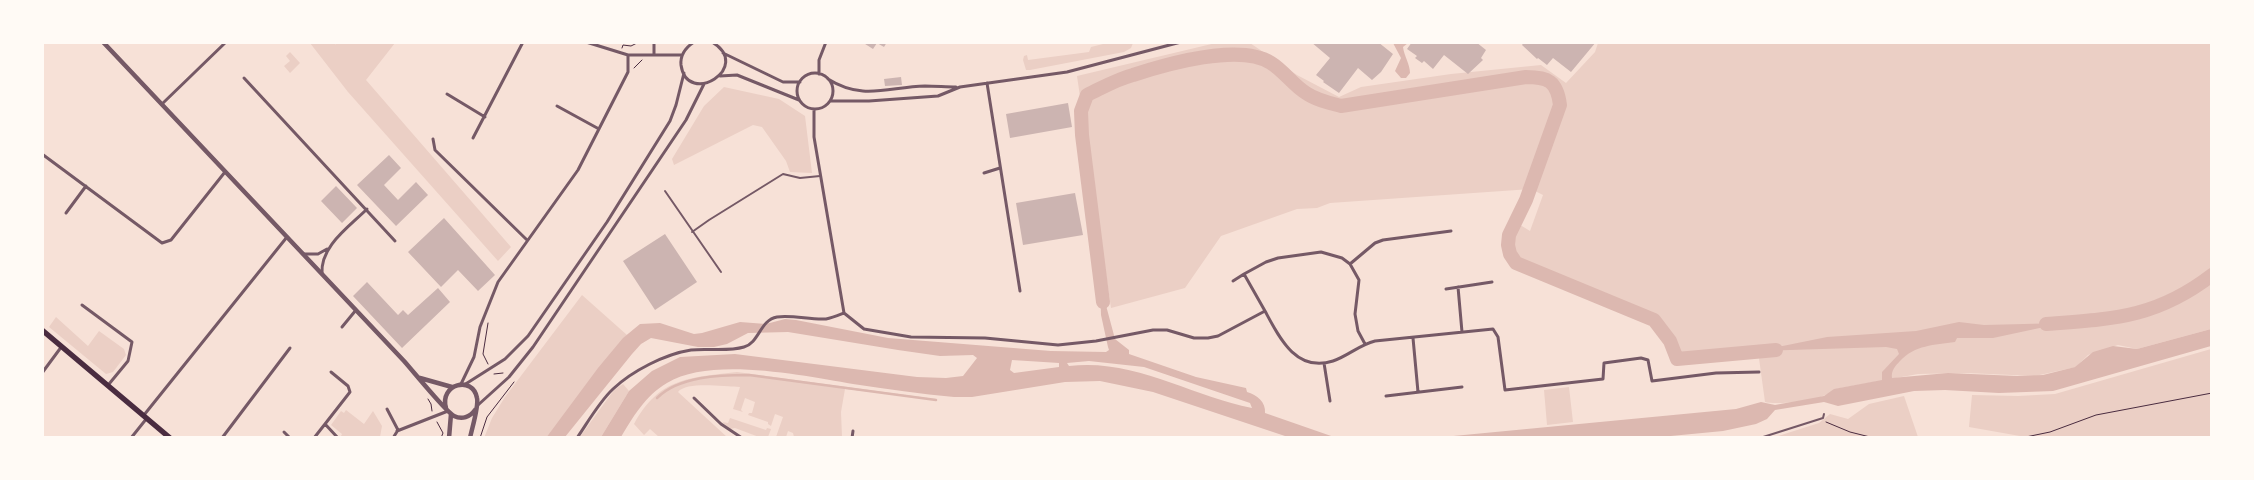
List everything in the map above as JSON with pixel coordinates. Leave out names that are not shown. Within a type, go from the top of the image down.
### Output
[{"type":"main road","points":[[42,330],[109,384],[170,438]]},
{"type":"street","points":[[103,42],[356,310],[448,411],[465,417],[509,377],[533,346],[686,120],[704,84]]},
{"type":"street","points":[[161,104],[226,42]]},
{"type":"street","points":[[473,138],[523,42]]},
{"type":"street","points":[[586,42],[628,55],[682,55]]},
{"type":"street","points":[[654,42],[654,55]]},
{"type":"street","points":[[694,42],[688,46],[682,55],[684,73],[693,82],[704,84],[714,81],[720,76],[725,64],[723,52]]},
{"type":"street","points":[[712,42],[723,52],[783,82],[800,82]]},
{"type":"street","points":[[819,74],[820,60],[826,42]]},
{"type":"street","points":[[720,76],[738,75],[800,101],[814,109],[824,106],[830,101],[869,101],[938,96],[960,88],[1067,72],[1181,42]]},
{"type":"street","points":[[462,384],[474,357],[480,327],[492,293],[505,270],[566,188],[628,72],[628,55]]},
{"type":"street","points":[[419,378],[452,387],[462,384],[505,359],[533,328],[607,222],[670,122],[684,73]]},
{"type":"street","points":[[800,101],[797,91],[800,82],[808,75],[819,74],[840,87],[866,92],[881,92],[925,86],[960,88]]},
{"type":"street","points":[[244,78],[395,241]]},
{"type":"street","points":[[828,79],[832,88],[830,101]]},
{"type":"street","points":[[987,83],[1020,291]]},
{"type":"street","points":[[447,94],[485,117]]},
{"type":"street","points":[[557,106],[599,129]]},
{"type":"street","points":[[814,109],[814,137],[844,313],[864,329],[910,337],[985,338],[1058,345],[1096,341],[1142,332],[1168,330],[1194,338],[1208,338],[1218,336],[1265,311]]},
{"type":"street","points":[[432,139],[435,150],[527,240]]},
{"type":"street","points":[[42,154],[162,243],[171,240],[225,172]]},
{"type":"street","points":[[984,173],[1000,168]]},
{"type":"street","points":[[66,212],[86,186]]},
{"type":"street","points":[[302,254],[310,255],[327,249],[367,209]]},
{"type":"street","points":[[1350,264],[1371,246],[1383,240],[1450,232]]},
{"type":"street","points":[[132,438],[146,416],[287,237]]},
{"type":"street","points":[[323,276],[322,266],[327,249]]},
{"type":"street","points":[[1233,281],[1266,262],[1278,258],[1315,252],[1331,253],[1350,264],[1360,285],[1356,314],[1358,331],[1365,344]]},
{"type":"street","points":[[1244,274],[1287,348],[1306,361],[1324,363],[1365,344],[1490,328],[1496,331],[1506,390],[1603,379],[1604,363],[1641,358],[1648,360],[1652,380],[1716,373],[1759,372]]},
{"type":"street","points":[[1446,289],[1492,282]]},
{"type":"street","points":[[1458,287],[1462,332]]},
{"type":"street","points":[[82,305],[132,342],[128,361],[109,384]]},
{"type":"street","points":[[342,327],[356,310]]},
{"type":"street","points":[[577,438],[613,389],[645,366],[663,358],[691,350],[722,350],[746,347],[765,323],[774,318],[800,316],[827,319],[844,313]]},
{"type":"street","points":[[1413,338],[1418,392]]},
{"type":"street","points":[[42,373],[62,346]]},
{"type":"street","points":[[222,438],[290,348]]},
{"type":"street","points":[[1324,363],[1330,401]]},
{"type":"street","points":[[314,438],[350,392],[348,386],[331,372]]},
{"type":"street","points":[[462,384],[475,392],[476,408],[470,438]]},
{"type":"street","points":[[449,438],[448,411],[445,397],[452,387]]},
{"type":"street","points":[[1386,396],[1462,388]]},
{"type":"street","points":[[694,398],[706,412],[742,438]]},
{"type":"street","points":[[387,409],[397,431]]},
{"type":"street","points":[[392,438],[397,431],[448,411]]},
{"type":"street","points":[[325,424],[338,438]]},
{"type":"street","points":[[852,431],[852,438]]},
{"type":"street","points":[[284,432],[290,438]]},
{"type":"lane","points":[[692,232],[783,174],[800,178],[821,176]]},
{"type":"lane","points":[[665,191],[721,272]]},
{"type":"lane","points":[[1760,438],[1823,418],[1824,414]]},
{"type":"path","points":[[622,47],[623,45],[631,46],[639,42]]},
{"type":"path","points":[[634,67],[645,55]]},
{"type":"path","points":[[484,329],[488,331],[483,354],[488,364]]},
{"type":"path","points":[[493,374],[503,373]]},
{"type":"path","points":[[480,438],[487,418],[514,382]]},
{"type":"path","points":[[2021,438],[2050,432],[2096,415],[2212,393]]},
{"type":"path","points":[[427,397],[443,433],[441,438]]},
{"type":"path","points":[[1823,418],[1828,425],[1874,438]]},
{"type":"shaded area","points":[[1220,42],[1250,43],[1297,75],[1339,97],[1361,87],[1451,74],[1541,65],[1566,83],[1595,52],[1598,43],[2211,43],[2211,329],[2137,349],[2118,345],[2088,355],[2076,367],[2035,376],[1967,373],[1918,374],[1839,389],[1818,398],[1803,401],[1785,403],[1765,402],[1758,351],[1677,359],[1670,341],[1654,320],[1516,263],[1510,253],[1510,238],[1517,223],[1530,231],[1543,195],[1531,189],[1330,203],[1317,208],[1297,209],[1221,236],[1185,288],[1111,308],[1077,76]]},
{"type":"shaded area","points":[[310,43],[334,43],[336,45],[335,43],[395,43],[366,80],[511,247],[498,261],[348,92]]},
{"type":"shaded area","points":[[1103,43],[1133,43],[1131,48],[1124,52],[1030,70],[1026,70],[1023,60],[1024,56],[1027,55],[1028,60],[1089,52],[1091,47]]},
{"type":"shaded area","points":[[1393,43],[1408,43],[1403,47],[1410,70],[1406,78],[1401,78],[1395,71],[1401,58]]},
{"type":"shaded area","points":[[290,52],[300,63],[290,73],[284,66],[290,61],[286,56]]},
{"type":"shaded area","points":[[724,87],[779,99],[805,116],[812,173],[790,172],[786,161],[762,127],[753,125],[674,165],[672,159],[704,106]]},
{"type":"shaded area","points":[[1100,283],[1115,339],[1129,350],[1129,354],[1196,377],[1246,388],[1247,392],[1262,402],[1265,413],[1334,437],[1288,437],[1153,392],[1100,381],[1065,382],[972,397],[954,397],[891,390],[784,373],[732,369],[686,375],[667,383],[646,401],[621,437],[601,437],[629,391],[652,371],[680,357],[735,354],[917,377],[946,378],[963,376],[977,358],[973,355],[940,356],[788,332],[748,333],[727,344],[714,347],[698,347],[651,338],[641,344],[632,354],[565,437],[546,438],[598,368],[623,338],[640,324],[660,323],[694,334],[740,322],[766,324],[785,319],[888,338],[1051,351],[1106,352],[1109,350],[1101,315]],"holes":[[[1012,360],[1059,363],[1059,367],[1014,373],[1010,370]],[[1089,361],[1144,367],[1250,403],[1252,408],[1139,373],[1093,365],[1069,366],[1067,363]]]},
{"type":"shaded area","points":[[582,295],[627,335],[548,437],[484,438],[492,418],[505,397]]},
{"type":"shaded area","points":[[56,317],[88,346],[99,331],[124,349],[126,355],[113,372],[106,374],[49,327]]},
{"type":"shaded area","points":[[1959,322],[1984,325],[2063,323],[1993,338],[1957,338],[1955,342],[1918,349],[1898,363],[1893,371],[1892,378],[1948,373],[2017,376],[2043,375],[2075,367],[2093,352],[2113,346],[2137,349],[2211,329],[2211,346],[2053,391],[1999,393],[1945,390],[1914,391],[1838,406],[1824,402],[1775,410],[1767,419],[1756,424],[1723,431],[1650,438],[1443,437],[1736,409],[1761,402],[1775,405],[1824,396],[1834,389],[1882,380],[1882,372],[1899,354],[1897,349],[1886,347],[1758,351],[1827,337],[1916,331]]},
{"type":"shaded area","points":[[2211,349],[2211,437],[2020,438],[2020,436],[1969,427],[1972,395],[2018,396],[2055,394]]},
{"type":"shaded area","points":[[737,372],[936,399],[845,389],[841,412],[842,437],[794,437],[793,433],[788,431],[786,437],[776,437],[783,417],[775,414],[771,426],[768,422],[748,415],[752,413],[755,402],[745,398],[741,410],[743,412],[733,409],[740,387],[697,386],[678,392],[727,437],[659,437],[650,429],[644,435],[634,424],[654,397],[665,388],[690,379]]},
{"type":"shaded area","points":[[623,384],[629,391],[601,437],[579,438],[614,390]]},
{"type":"shaded area","points":[[1569,387],[1573,422],[1547,425],[1544,390]]},
{"type":"shaded area","points":[[1904,396],[1918,437],[1772,438],[1819,423],[1830,414],[1848,419],[1869,404]]},
{"type":"shaded area","points":[[346,410],[364,424],[373,411],[382,426],[380,437],[341,436],[342,434],[331,425],[341,411],[344,413]]},
{"type":"shaded area","points":[[730,418],[766,430],[767,428],[771,429],[768,437],[759,437],[735,428],[730,429],[722,422],[728,423]]},
{"type":"building","points":[[862,42],[887,42],[884,47],[877,43],[873,49]]},
{"type":"building","points":[[1311,42],[1378,42],[1393,54],[1381,72],[1372,80],[1358,68],[1339,93],[1316,75],[1330,58]]},
{"type":"building","points":[[1412,42],[1476,42],[1486,50],[1481,58],[1483,60],[1468,74],[1444,55],[1433,69],[1424,61],[1422,63],[1415,58],[1417,56],[1407,49]]},
{"type":"building","points":[[1524,42],[1596,42],[1571,72],[1553,58],[1547,65],[1537,59],[1522,45]]},
{"type":"building","points":[[901,77],[902,85],[885,86],[884,79]]},
{"type":"building","points":[[1068,103],[1072,127],[1010,138],[1006,114]]},
{"type":"building","points":[[389,155],[401,168],[384,185],[398,200],[416,182],[428,195],[396,226],[357,185]]},
{"type":"building","points":[[336,186],[357,208],[342,223],[321,201]]},
{"type":"building","points":[[1075,193],[1083,235],[1023,245],[1016,203]]},
{"type":"building","points":[[444,218],[495,275],[478,291],[458,270],[441,287],[408,252]]},
{"type":"building","points":[[665,234],[697,282],[655,310],[623,261]]},
{"type":"building","points":[[367,282],[398,315],[403,310],[408,315],[438,288],[450,302],[402,348],[353,296]]},
{"type":"waterway","points":[[1103,302],[1082,135],[1081,111],[1087,95],[1121,79],[1183,61],[1203,57],[1241,55],[1258,57],[1271,63],[1301,90],[1323,101],[1341,106],[1526,77],[1540,78],[1550,82],[1557,90],[1560,105],[1526,200],[1509,235],[1508,245],[1510,254],[1516,263],[1654,320],[1670,341],[1677,359],[1776,350]]},
{"type":"waterway","points":[[2046,324],[2113,318],[2133,314],[2172,300],[2212,275]]},
{"type":"waterway","points":[[657,398],[666,391],[688,381],[713,376],[749,375],[936,400]]}]
